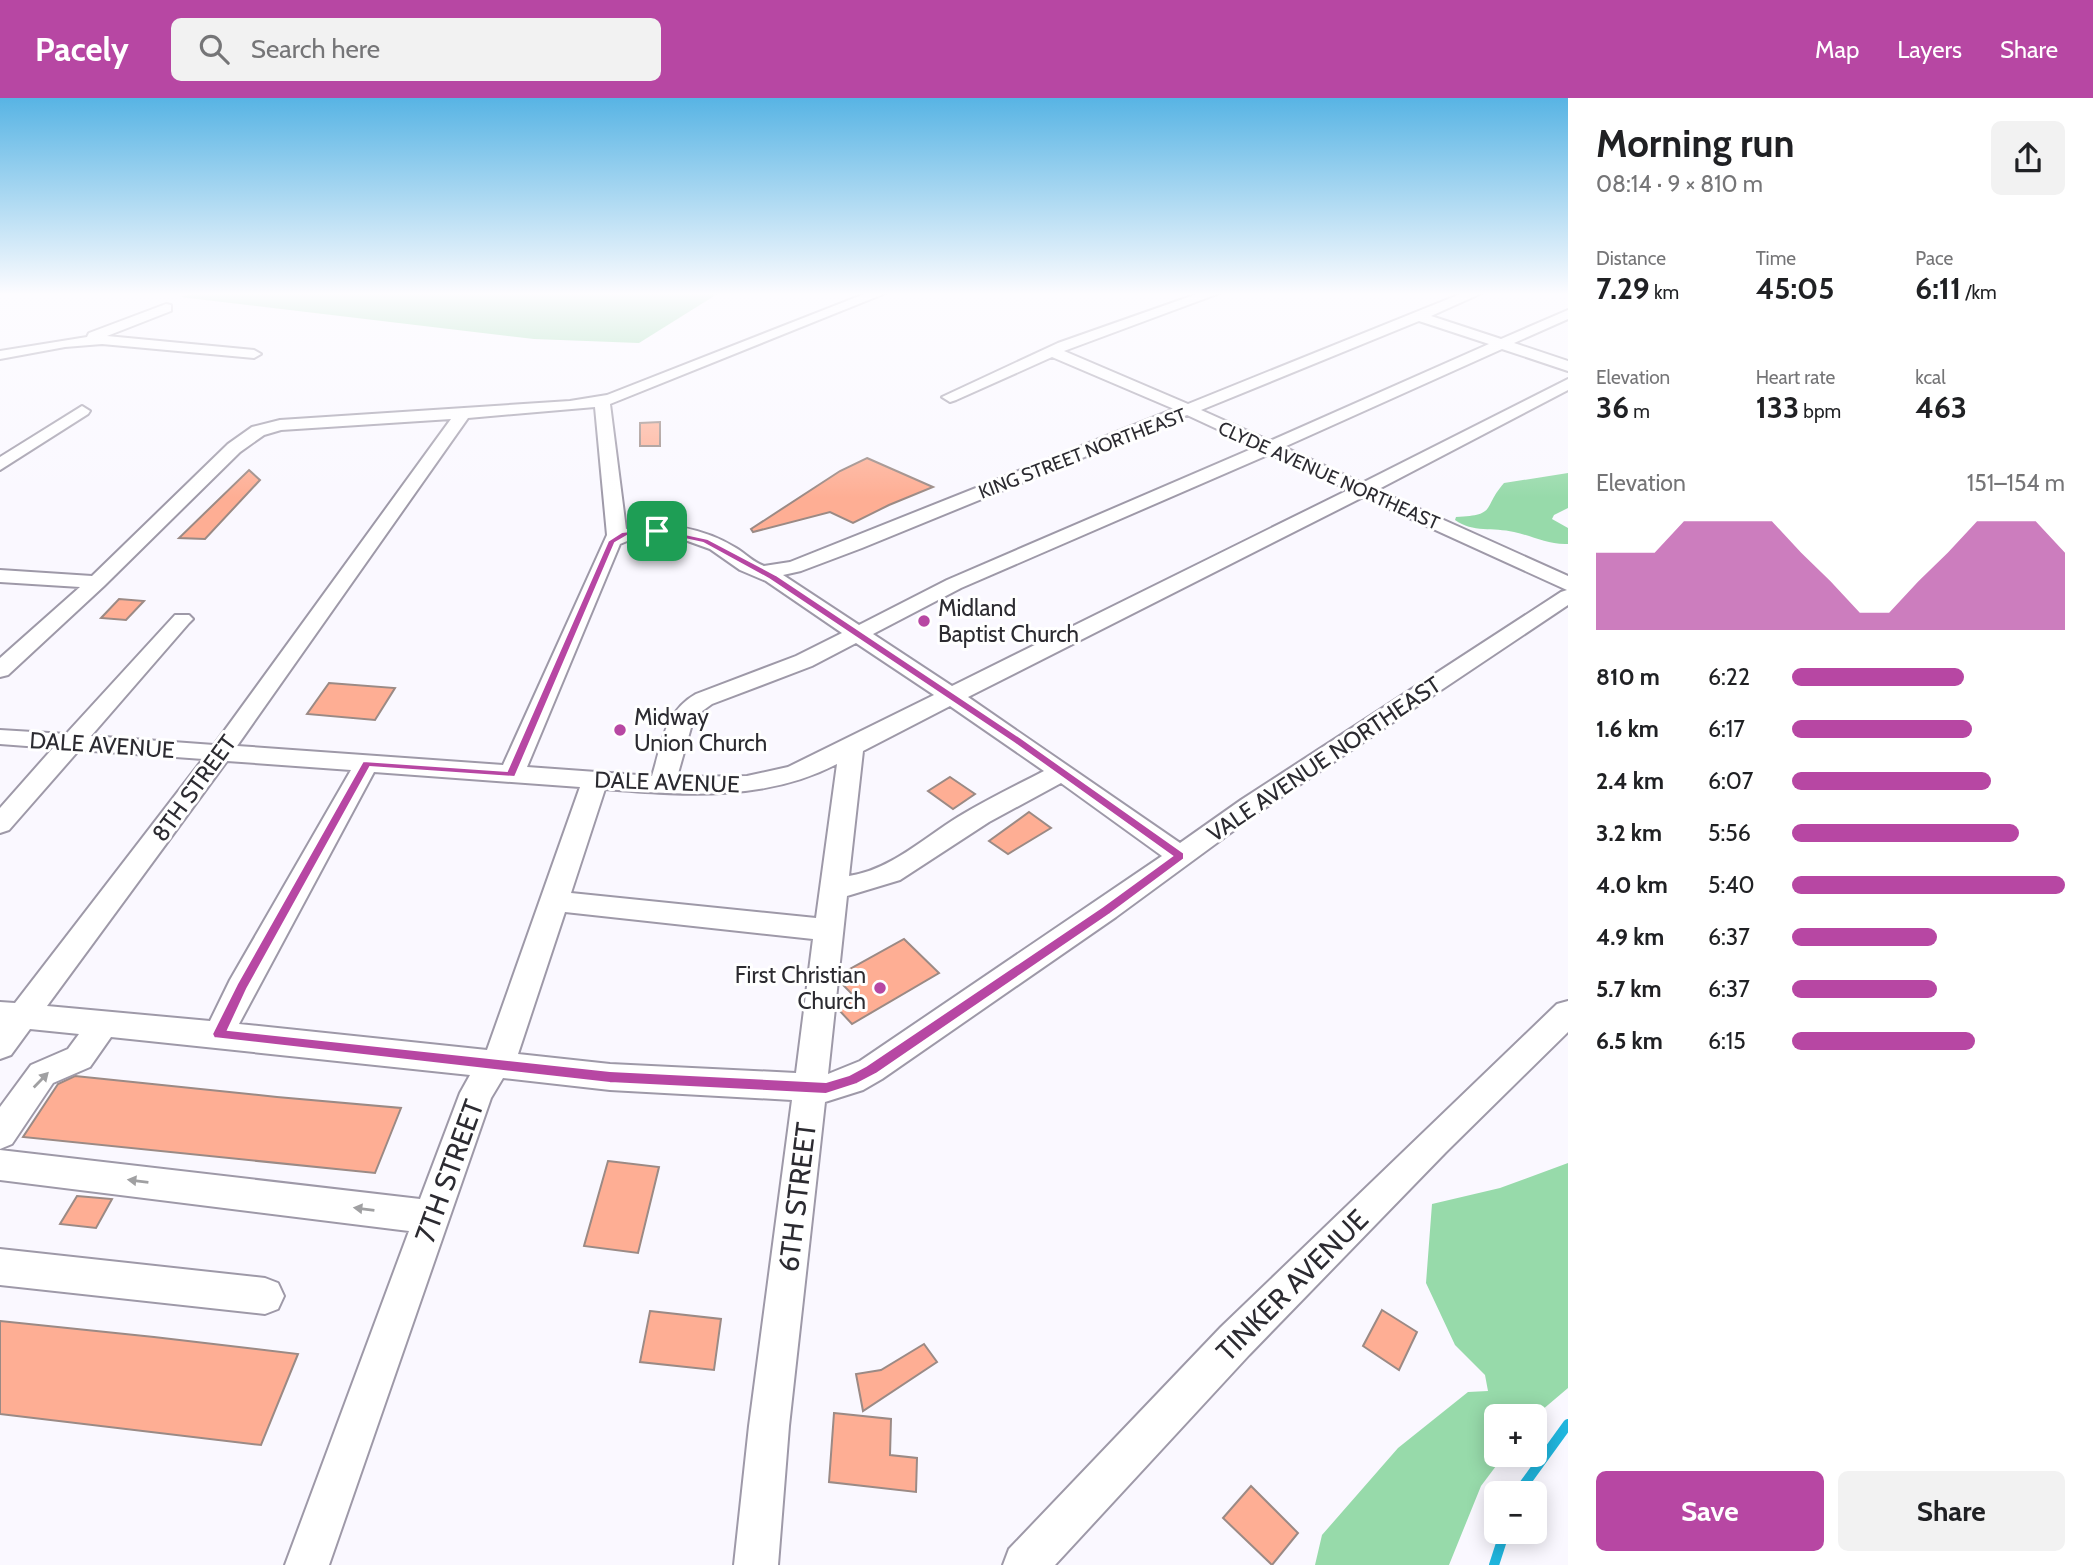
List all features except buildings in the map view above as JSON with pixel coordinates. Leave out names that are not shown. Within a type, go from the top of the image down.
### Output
[{"type":"street","points":[[0,370],[24,361]]},
{"type":"street","points":[[0,670],[97,582],[250,435],[269,427],[601,401],[637,390],[709,361]]},
{"type":"street","points":[[950,397],[1028,361]]},
{"type":"street","name":"CLYDE AVENUE NORTHEAST","points":[[1075,361],[1568,584]]},
{"type":"street","name":"KING STREET NORTHEAST","points":[[764,572],[794,567],[855,544],[1308,361]]},
{"type":"street","points":[[662,785],[674,737],[682,715],[690,707],[774,674],[954,584],[1125,512],[1462,361]]},
{"type":"street","name":"DALE AVENUE","points":[[0,737],[662,785],[716,788],[773,780],[799,772],[851,747],[1568,384]]},
{"type":"street","points":[[601,401],[617,537]]},
{"type":"street","points":[[0,465],[82,411]]},
{"type":"street","name":"8TH STREET","points":[[0,1046],[11,1016],[219,753],[464,412]]},
{"type":"street","points":[[511,775],[612,541],[617,537],[657,531],[692,536],[728,551],[748,566],[764,572],[1063,772],[1180,856]]},
{"type":"street","points":[[0,576],[97,582]]},
{"type":"street","name":"VALE AVENUE NORTHEAST","points":[[11,1016],[219,1034],[610,1077],[826,1088],[852,1080],[871,1070],[1106,910],[1250,806],[1568,596]]},
{"type":"street","points":[[0,824],[183,619]]},
{"type":"street","name":"6TH STREET","points":[[756,1565],[769,1426],[851,747]]},
{"type":"street","points":[[219,1034],[241,988],[367,763]]},
{"type":"street","points":[[835,888],[856,886],[897,871],[965,824],[1063,772]]},
{"type":"street","name":"7TH STREET","points":[[307,1565],[476,1093],[504,1050],[595,780]]},
{"type":"street","points":[[554,901],[830,930]]},
{"type":"street","name":"TINKER AVENUE","points":[[1025,1565],[1235,1341],[1434,1142],[1568,1013]]},
{"type":"street","points":[[0,1134],[42,1074],[79,1058],[103,1024]]},
{"type":"street","points":[[0,1165],[431,1217]]},
{"type":"street","points":[[0,1267],[265,1296]]},
{"type":"green space","points":[[1568,473],[1568,508],[1554,515],[1552,519],[1568,528],[1568,544],[1547,542],[1506,531],[1469,527],[1455,520],[1456,517],[1478,514],[1488,509],[1504,483]]},
{"type":"green space","points":[[1568,1163],[1568,1388],[1547,1406],[1484,1404],[1484,1467],[1495,1467],[1481,1486],[1449,1565],[1315,1565],[1322,1535],[1398,1448],[1468,1392],[1488,1391],[1485,1375],[1455,1345],[1426,1283],[1432,1204],[1500,1188]]},
{"type":"waterway","points":[[1527,1481],[1568,1424]]},
{"type":"waterway","points":[[1494,1565],[1501,1544]]},
{"type":"place","name":"Midland Baptist Church","points":[[924,621]]},
{"type":"place","name":"Midway Union Church","points":[[620,730]]},
{"type":"place","name":"First Christian Church","points":[[880,988]]},
{"type":"route","points":[[657,531],[692,536],[728,551],[748,566],[764,572],[1018,741],[1180,856],[1106,910],[871,1070],[852,1080],[826,1088],[610,1077],[219,1034],[241,988],[367,763],[511,775],[612,541],[625,534],[657,531]]}]
